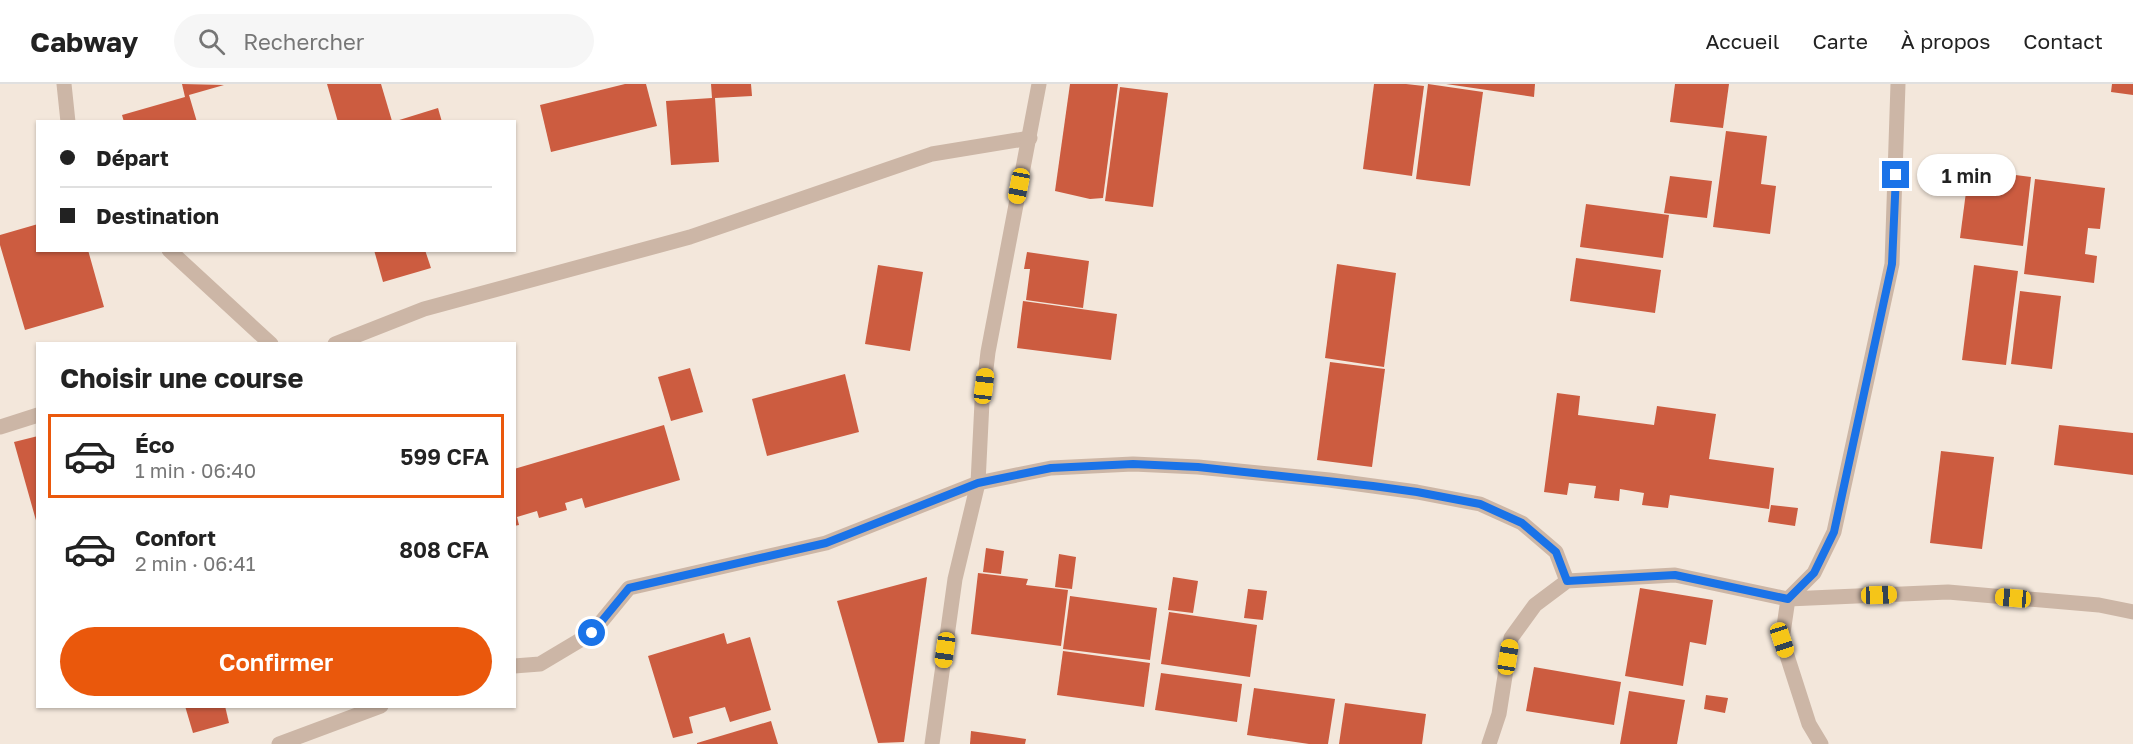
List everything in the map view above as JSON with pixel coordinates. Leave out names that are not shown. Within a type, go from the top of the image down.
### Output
[{"type":"street","points":[[64,84],[68,120]]},
{"type":"street","points":[[932,744],[955,579],[978,483],[982,402],[988,352],[1039,84]]},
{"type":"street","points":[[1821,744],[1809,724],[1782,640],[1788,599],[1814,573],[1834,532],[1890,276],[1898,84]]},
{"type":"street","points":[[340,342],[424,309],[690,237],[932,154],[1030,138]]},
{"type":"street","points":[[171,252],[269,342]]},
{"type":"street","points":[[0,427],[36,416]]},
{"type":"street","points":[[516,666],[540,664],[592,633],[629,588],[826,543],[978,483],[1051,468],[1133,464],[1198,467],[1329,480],[1417,492],[1480,504],[1522,523],[1556,552],[1567,581]]},
{"type":"street","points":[[1489,744],[1499,714],[1511,638],[1535,605],[1567,581],[1675,575],[1788,599],[1948,592],[2099,605],[2133,612]]},
{"type":"street","points":[[279,744],[376,708]]},
{"type":"building","points":[[182,84],[224,85],[189,95],[196,120],[123,120],[122,115],[185,97]]},
{"type":"building","points":[[327,84],[381,84],[392,120],[337,120]]},
{"type":"building","points":[[625,84],[646,84],[657,126],[551,152],[540,105]]},
{"type":"building","points":[[711,84],[751,84],[752,96],[715,98],[719,162],[671,165],[666,101],[712,98]]},
{"type":"building","points":[[1070,84],[1118,84],[1103,198],[1090,199],[1055,191]]},
{"type":"building","points":[[1374,84],[1424,86],[1412,176],[1363,169]]},
{"type":"building","points":[[1428,84],[1483,92],[1470,186],[1416,179]]},
{"type":"building","points":[[1446,84],[1535,84],[1534,97]]},
{"type":"building","points":[[1675,84],[1729,84],[1723,128],[1670,122]]},
{"type":"building","points":[[2112,84],[2133,84],[2133,95],[2111,92]]},
{"type":"building","points":[[1120,87],[1168,93],[1153,207],[1105,201]]},
{"type":"building","points":[[438,108],[441,120],[399,120]]},
{"type":"building","points":[[1726,131],[1767,136],[1761,184],[1776,186],[1770,234],[1713,227]]},
{"type":"building","points":[[1969,169],[2031,177],[2023,246],[1960,238]]},
{"type":"building","points":[[1670,176],[1712,181],[1707,218],[1664,213]]},
{"type":"building","points":[[2035,179],[2105,188],[2100,229],[2088,228],[2085,254],[2097,256],[2094,283],[2024,274]]},
{"type":"building","points":[[1586,204],[1669,215],[1663,258],[1580,247]]},
{"type":"building","points":[[36,225],[36,252],[89,252],[104,307],[25,330],[0,245],[0,235]]},
{"type":"building","points":[[375,252],[426,252],[431,268],[383,282]]},
{"type":"building","points":[[1027,252],[1089,261],[1083,308],[1026,300],[1030,269],[1024,269]]},
{"type":"building","points":[[1576,258],[1661,270],[1655,313],[1570,301]]},
{"type":"building","points":[[1337,264],[1396,273],[1384,367],[1325,358]]},
{"type":"building","points":[[878,265],[923,272],[910,351],[865,344]]},
{"type":"building","points":[[1974,265],[2018,271],[2006,365],[1962,360]]},
{"type":"building","points":[[2020,291],[2061,296],[2052,369],[2011,364]]},
{"type":"building","points":[[1023,301],[1117,314],[1111,360],[1017,348]]},
{"type":"building","points":[[1330,362],[1385,369],[1372,467],[1317,460]]},
{"type":"building","points":[[690,368],[703,412],[671,421],[658,377]]},
{"type":"building","points":[[845,374],[859,432],[767,456],[752,399]]},
{"type":"building","points":[[1557,393],[1580,396],[1578,415],[1654,425],[1657,406],[1716,414],[1709,459],[1774,468],[1769,509],[1670,495],[1668,508],[1642,505],[1644,493],[1620,489],[1619,501],[1594,498],[1596,486],[1569,483],[1567,495],[1544,492]]},
{"type":"building","points":[[664,425],[680,480],[585,508],[582,498],[565,503],[567,510],[539,518],[537,511],[517,517],[519,525],[516,526],[516,468]]},
{"type":"building","points":[[2059,425],[2133,433],[2133,475],[2054,465]]},
{"type":"building","points":[[36,436],[36,520],[14,442]]},
{"type":"building","points":[[1941,451],[1994,457],[1982,549],[1930,543]]},
{"type":"building","points":[[1771,505],[1798,508],[1795,526],[1768,522]]},
{"type":"building","points":[[986,548],[1004,551],[1001,574],[983,572]]},
{"type":"building","points":[[1059,554],[1076,557],[1072,589],[1055,587]]},
{"type":"building","points":[[978,573],[1028,579],[1026,585],[1068,590],[1061,646],[971,634]]},
{"type":"building","points":[[927,577],[904,742],[878,743],[837,601]]},
{"type":"building","points":[[1173,577],[1198,581],[1193,613],[1168,610]]},
{"type":"building","points":[[1640,588],[1713,600],[1706,645],[1690,642],[1683,686],[1625,676]]},
{"type":"building","points":[[1248,589],[1267,591],[1263,620],[1244,618]]},
{"type":"building","points":[[1070,596],[1157,608],[1150,660],[1063,649]]},
{"type":"building","points":[[1169,612],[1257,625],[1250,677],[1161,664]]},
{"type":"building","points":[[724,633],[727,644],[750,637],[771,710],[730,722],[725,707],[689,717],[693,733],[673,738],[648,656]]},
{"type":"building","points":[[1063,651],[1150,663],[1144,707],[1057,695]]},
{"type":"building","points":[[1534,667],[1621,682],[1614,725],[1526,711]]},
{"type":"building","points":[[1161,673],[1242,684],[1237,722],[1155,710]]},
{"type":"building","points":[[1254,688],[1335,699],[1328,744],[1309,744],[1247,735]]},
{"type":"building","points":[[1629,691],[1685,700],[1677,744],[1620,744]]},
{"type":"building","points":[[1706,695],[1728,698],[1725,713],[1704,709]]},
{"type":"building","points":[[1345,703],[1426,714],[1422,744],[1339,744]]},
{"type":"building","points":[[186,708],[225,708],[229,723],[193,733]]},
{"type":"building","points":[[771,721],[778,744],[697,744],[697,743]]},
{"type":"building","points":[[971,731],[1026,739],[1025,744],[970,744]]},
{"type":"route","points":[[592,633],[629,588],[826,543],[978,483],[1051,468],[1133,464],[1198,467],[1329,480],[1417,492],[1480,504],[1522,523],[1556,552],[1567,581],[1675,575],[1788,599],[1814,573],[1834,532],[1892,264],[1896,175]]}]
